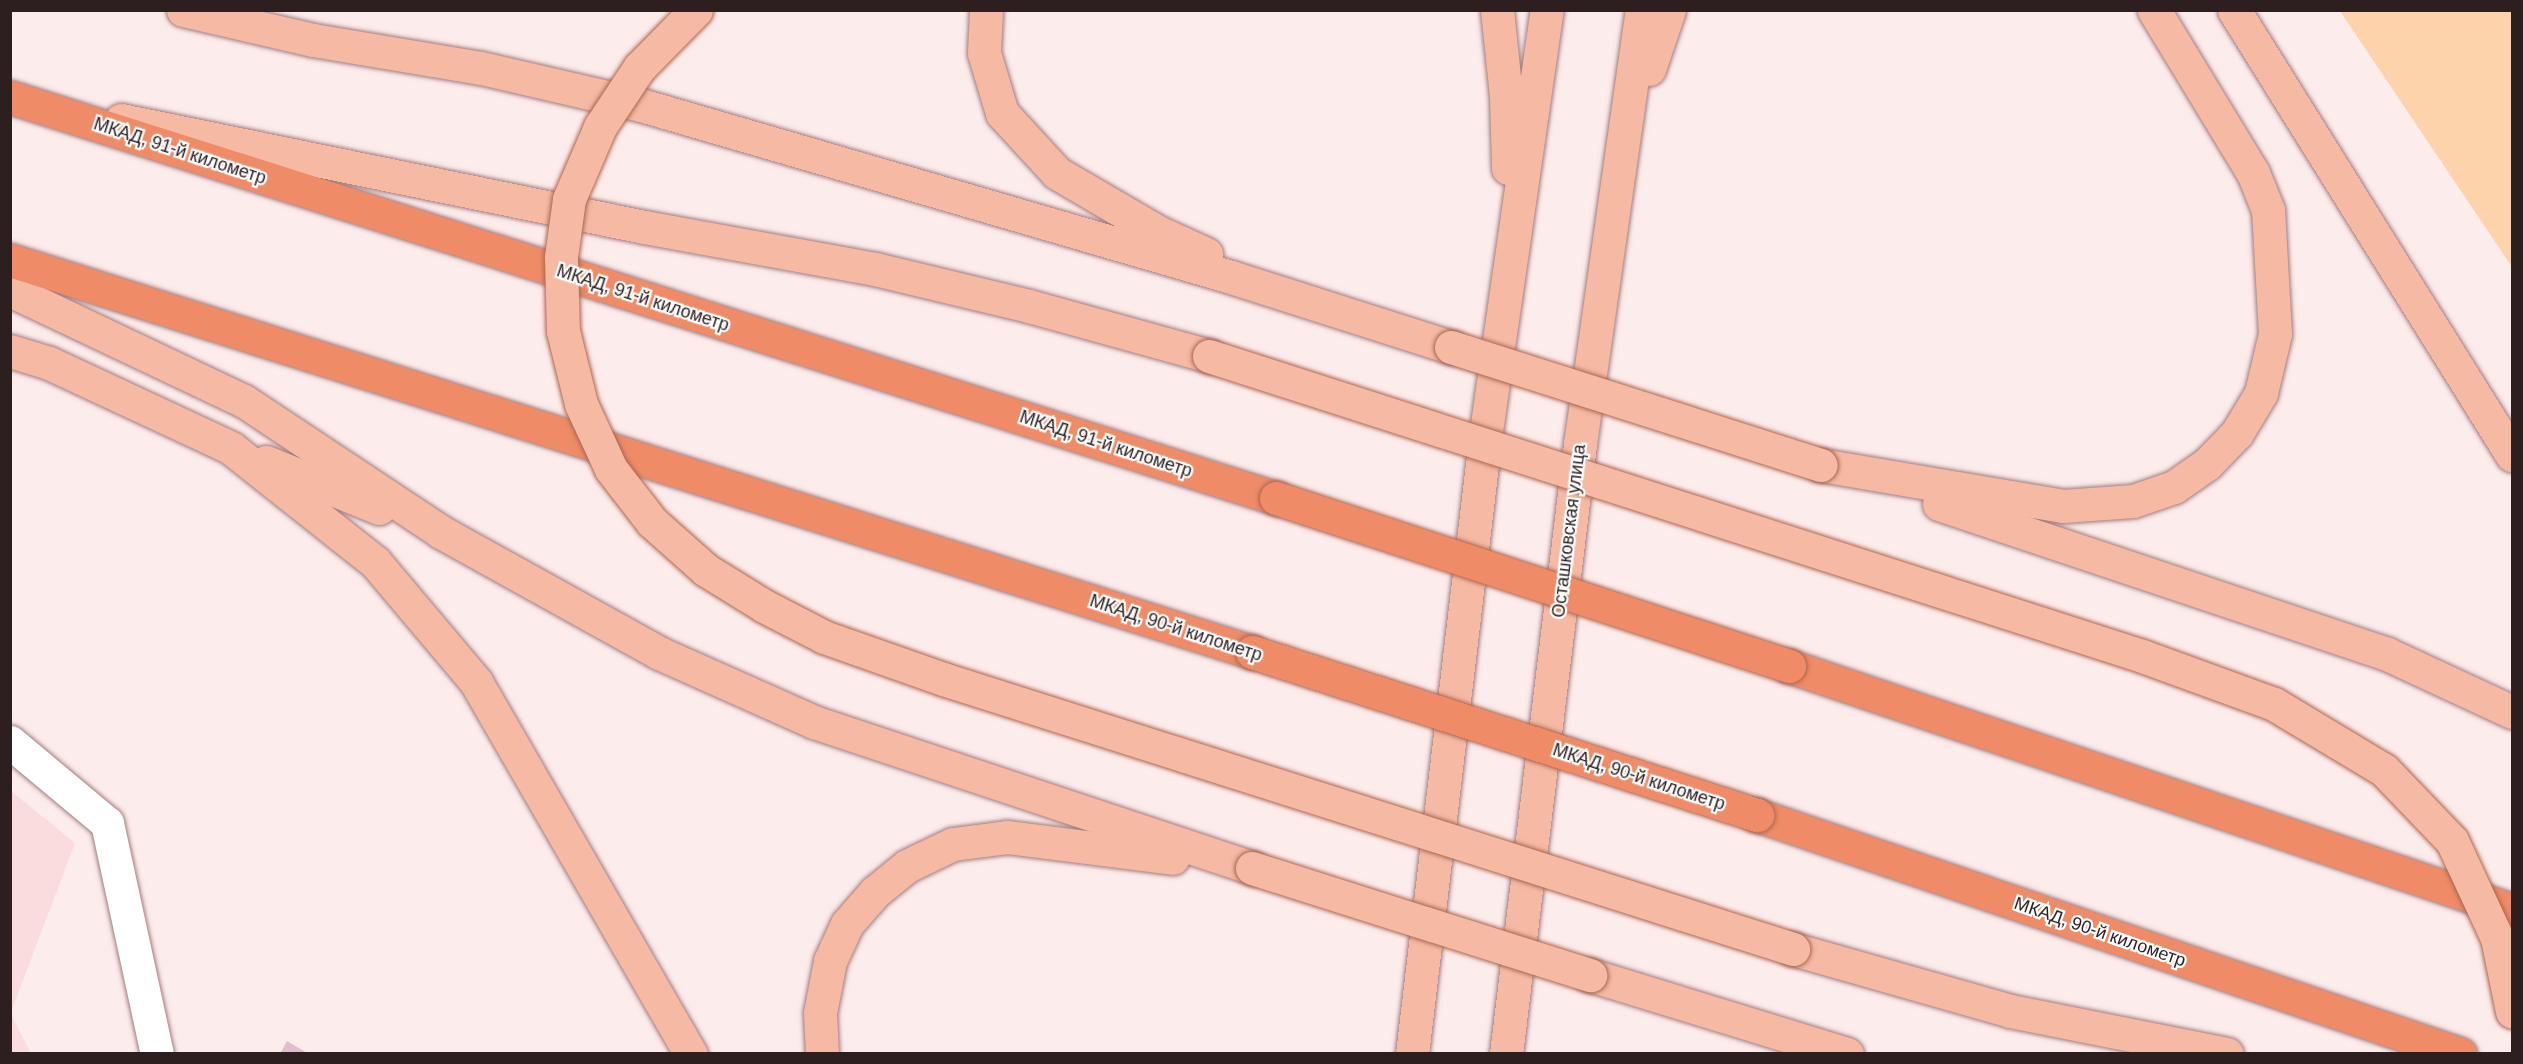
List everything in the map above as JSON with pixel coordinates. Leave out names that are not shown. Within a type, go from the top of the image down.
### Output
[{"type":"highway","name":"МКАД, 91-й километр","points":[[11,97],[1276,498],[1789,666],[2512,910]]},
{"type":"highway","name":"МКАД, 90-й километр","points":[[10,260],[1252,652],[1757,815],[2460,1053]]},
{"type":"main road","points":[[183,10],[313,40],[481,68],[641,105],[1232,272],[1305,300],[1821,465],[2300,622],[2387,654],[2512,712]]},
{"type":"main road","points":[[696,10],[639,68],[600,127],[569,199],[561,268],[563,331],[573,373],[581,404],[611,469],[652,522],[706,570],[764,606],[824,637],[943,679],[1793,949],[2010,1011],[2227,1053]]},
{"type":"main road","points":[[986,10],[984,53],[1002,113],[1057,173],[1232,272]]},
{"type":"main road","points":[[1497,10],[1506,96],[1511,260]]},
{"type":"main road","points":[[1412,1053],[1418,987],[1511,260],[1547,10]]},
{"type":"main road","name":"Осташковская улица","points":[[1506,1049],[1575,480],[1642,10]]},
{"type":"main road","points":[[1617,183],[1656,44],[1669,10]]},
{"type":"main road","points":[[1821,465],[2063,507],[2133,501],[2174,487],[2206,464],[2237,433],[2260,393],[2275,334],[2268,210],[2253,173],[2154,10]]},
{"type":"main road","points":[[2234,10],[2512,455]]},
{"type":"main road","points":[[11,97],[644,227],[875,269],[1029,306],[1209,356],[2130,653],[2274,704],[2384,770],[2452,841],[2497,938],[2512,1011]]},
{"type":"main road","points":[[10,290],[244,401],[441,532],[659,653],[814,722],[1173,850],[1252,868],[1777,1034],[1847,1053]]},
{"type":"main road","points":[[10,351],[49,363],[231,448],[441,532]]},
{"type":"main road","points":[[231,448],[375,562],[476,682],[691,1053]]},
{"type":"main road","points":[[822,1053],[820,1013],[830,961],[847,924],[875,892],[908,866],[953,844],[1007,837],[1173,850]]},
{"type":"main road","points":[[1398,1053],[1418,987]]},
{"type":"main road","points":[[1777,1034],[1819,1053]]},
{"type":"lane","points":[[2226,10],[2282,87]]},
{"type":"lane","points":[[10,742],[107,823],[157,1053]]},
{"type":"shaded area","points":[[2340,11],[2512,11],[2512,267]]},
{"type":"shaded area","points":[[11,791],[75,843],[11,1012]]},
{"type":"shaded area","points":[[11,1014],[31,1053],[11,1053]]},
{"type":"building","points":[[287,1041],[309,1054],[280,1054]]}]
